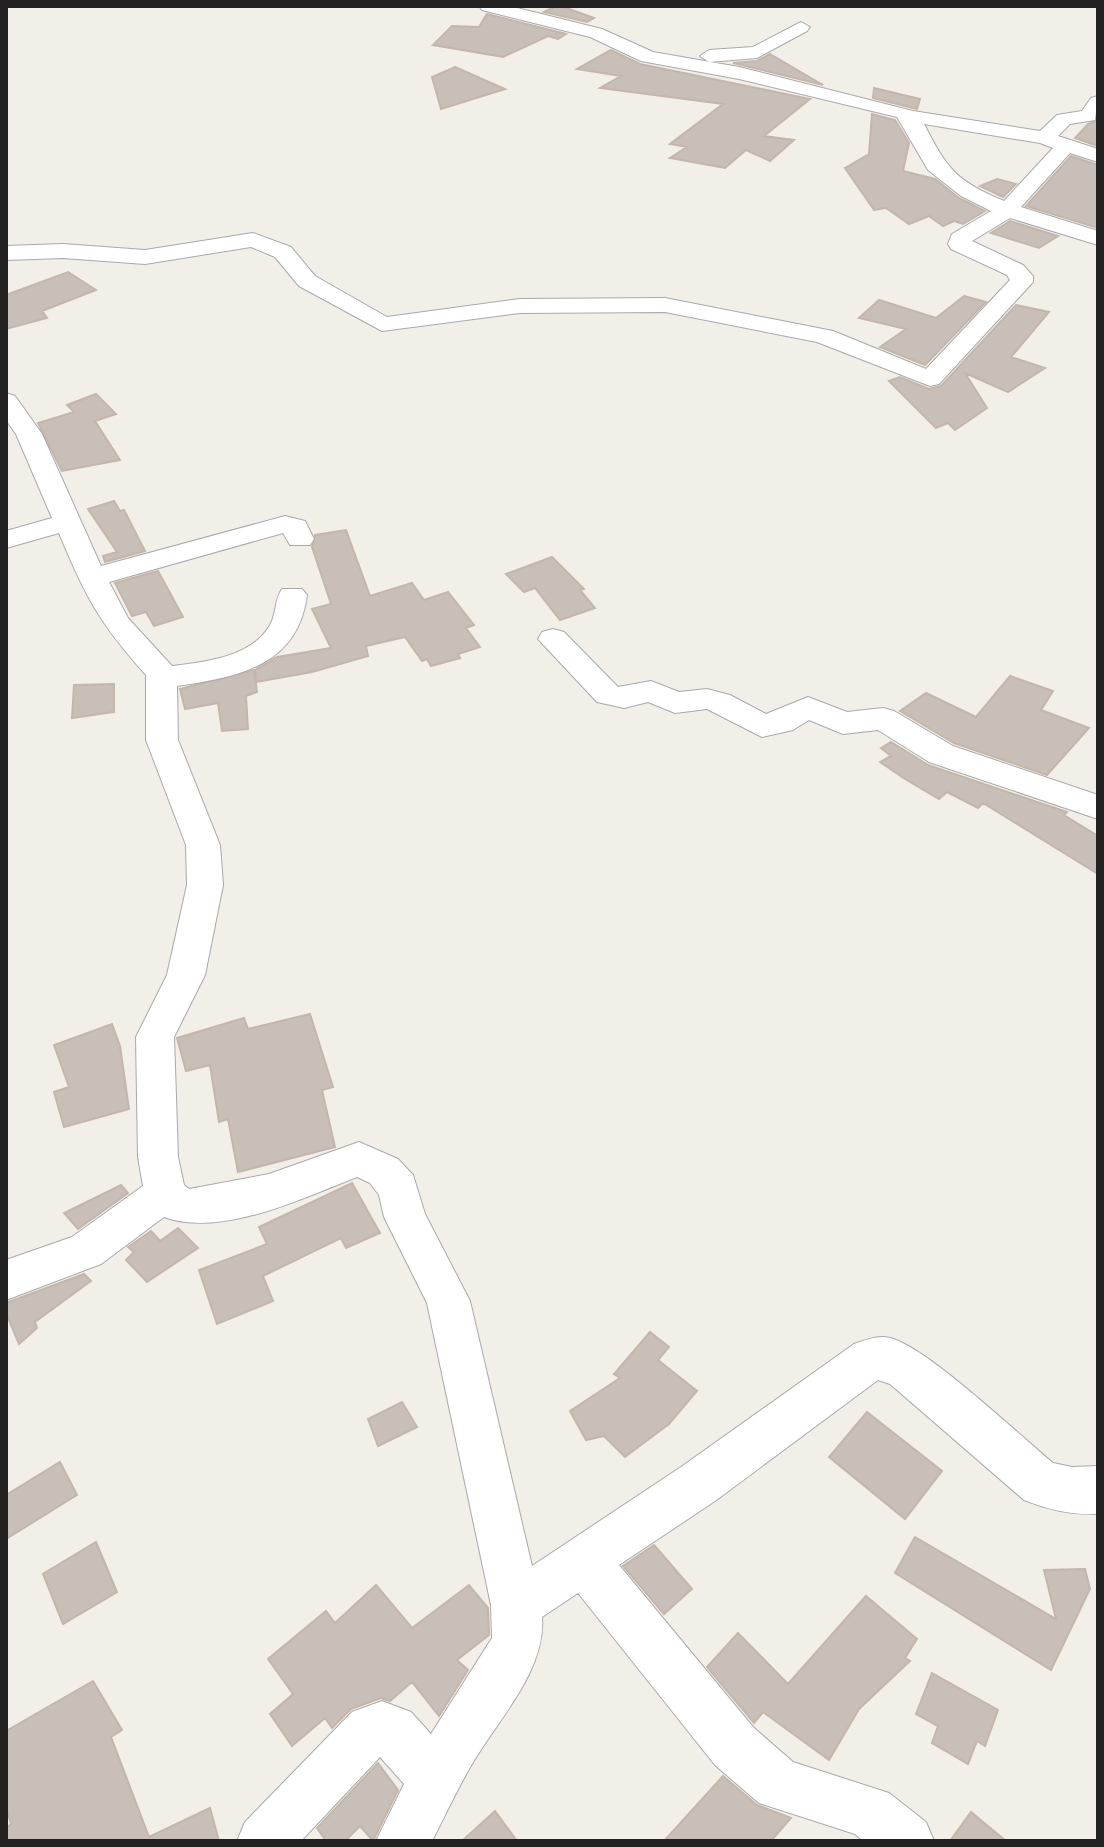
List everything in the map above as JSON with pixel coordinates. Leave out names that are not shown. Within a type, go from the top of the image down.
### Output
[{"type":"street","points":[[488,6],[596,33],[636,53],[660,60],[739,73],[908,116],[1044,138],[1098,156]]},
{"type":"street","points":[[660,60],[752,53],[801,27]]},
{"type":"street","points":[[1044,138],[1064,119],[1088,116],[1098,102]]},
{"type":"street","points":[[908,116],[936,167],[1006,211],[1098,238]]},
{"type":"street","points":[[6,253],[63,251],[145,257],[253,240],[283,252],[307,281],[382,324],[395,325],[520,306],[665,305],[824,336],[925,380],[936,376],[1021,282],[1022,276],[1015,270],[959,244],[960,239],[1006,211],[1065,146]]},
{"type":"street","points":[[6,401],[29,434],[117,624],[154,662],[161,678],[162,740],[203,845],[205,885],[186,975],[155,1037],[158,1157],[165,1193],[175,1203],[189,1207],[269,1192],[359,1159],[384,1171],[398,1188],[405,1217],[448,1301],[519,1628],[513,1652],[436,1779],[403,1841]]},
{"type":"street","points":[[6,540],[70,521]]},
{"type":"street","points":[[94,577],[285,524],[295,527],[300,539]]},
{"type":"street","points":[[161,678],[234,664],[264,650],[288,623],[292,595]]},
{"type":"street","points":[[553,639],[608,695],[631,697],[651,691],[675,703],[712,700],[762,726],[782,722],[808,707],[843,723],[883,719],[941,754],[1098,807]]},
{"type":"street","points":[[6,1280],[86,1251],[165,1193]]},
{"type":"street","points":[[516,1605],[698,1484],[870,1359],[888,1358],[906,1369],[1021,1470],[1041,1483],[1072,1491],[1098,1490]]},
{"type":"street","points":[[583,1560],[734,1746],[757,1768],[790,1788],[870,1812],[907,1841]]},
{"type":"street","points":[[264,1841],[370,1730],[382,1727],[392,1731],[436,1779]]},
{"type":"building","points":[[556,6],[594,18],[587,22],[544,12]]},
{"type":"building","points":[[487,14],[566,34],[558,39],[548,36],[503,57],[433,45],[452,26],[479,27]]},
{"type":"building","points":[[611,50],[640,64],[810,99],[764,136],[794,140],[770,161],[746,150],[725,168],[670,158],[687,147],[670,144],[723,104],[600,88],[621,76],[577,69]]},
{"type":"building","points":[[770,54],[823,85],[733,63],[757,61]]},
{"type":"building","points":[[455,67],[505,89],[441,109],[432,77]]},
{"type":"building","points":[[874,88],[920,99],[917,109],[873,98]]},
{"type":"building","points":[[872,114],[895,120],[909,143],[903,171],[935,179],[959,198],[985,211],[963,224],[954,221],[943,226],[929,216],[909,224],[886,208],[874,210],[845,168],[869,154]]},
{"type":"building","points":[[1098,120],[1098,146],[1075,138],[1088,124]]},
{"type":"building","points":[[1071,156],[1098,165],[1098,228],[1026,206]]},
{"type":"building","points":[[997,179],[1016,184],[1003,197],[980,186]]},
{"type":"building","points":[[1010,221],[1058,236],[1039,248],[991,233]]},
{"type":"building","points":[[68,272],[96,290],[42,311],[47,318],[6,329],[6,295]]},
{"type":"building","points":[[964,296],[986,302],[925,365],[880,347],[906,329],[859,318],[879,300],[936,318]]},
{"type":"building","points":[[1016,305],[1049,312],[1011,357],[1045,368],[1008,392],[965,373],[987,408],[955,430],[948,423],[936,428],[889,381],[900,377],[929,389],[941,386]]},
{"type":"building","points":[[96,394],[116,414],[95,421],[120,460],[62,471],[38,423],[74,412],[67,405]]},
{"type":"building","points":[[114,501],[120,511],[124,510],[145,551],[105,562],[103,556],[117,552],[88,509]]},
{"type":"building","points":[[346,530],[370,596],[412,583],[424,600],[448,592],[474,625],[466,628],[480,647],[458,654],[460,658],[431,666],[427,659],[422,661],[405,637],[366,646],[368,656],[312,672],[256,682],[255,670],[277,657],[331,648],[312,609],[331,604],[312,547],[315,535]]},
{"type":"building","points":[[552,557],[584,589],[580,590],[595,608],[560,620],[535,588],[524,592],[506,574]]},
{"type":"building","points":[[158,571],[183,617],[154,626],[146,612],[132,616],[115,583]]},
{"type":"building","points":[[254,670],[257,692],[246,696],[248,729],[222,731],[218,703],[185,709],[180,689]]},
{"type":"building","points":[[1010,676],[1053,691],[1041,710],[1089,728],[1047,775],[954,743],[900,711],[926,693],[976,717]]},
{"type":"building","points":[[114,684],[114,712],[72,718],[74,685]]},
{"type":"building","points":[[891,742],[928,765],[1067,812],[1064,815],[1098,836],[1098,874],[983,803],[978,808],[947,792],[939,799],[905,779],[880,762],[891,756],[881,748]]},
{"type":"building","points":[[310,1014],[333,1087],[322,1090],[335,1147],[238,1172],[228,1119],[219,1122],[210,1065],[186,1071],[177,1038],[244,1018],[248,1029]]},
{"type":"building","points":[[112,1024],[120,1046],[129,1109],[64,1127],[54,1092],[69,1087],[54,1045]]},
{"type":"building","points":[[352,1183],[380,1233],[346,1248],[341,1238],[263,1276],[273,1301],[217,1324],[199,1270],[267,1244],[259,1227]]},
{"type":"building","points":[[121,1185],[128,1193],[78,1229],[64,1213]]},
{"type":"building","points":[[178,1228],[198,1248],[147,1282],[126,1260],[134,1252],[128,1247],[151,1231],[160,1241]]},
{"type":"building","points":[[84,1274],[91,1281],[35,1322],[37,1328],[19,1344],[6,1313],[6,1303]]},
{"type":"building","points":[[650,1332],[669,1347],[658,1360],[697,1391],[669,1424],[625,1457],[604,1436],[586,1440],[570,1411],[620,1378],[614,1374]]},
{"type":"building","points":[[402,1402],[417,1427],[378,1446],[368,1419]]},
{"type":"building","points":[[867,1412],[942,1471],[905,1519],[829,1457]]},
{"type":"building","points":[[60,1462],[77,1495],[6,1539],[6,1495]]},
{"type":"building","points":[[915,1537],[1056,1619],[1044,1570],[1085,1569],[1090,1589],[1051,1670],[895,1573]]},
{"type":"building","points":[[96,1542],[117,1592],[63,1624],[43,1574]]},
{"type":"building","points":[[654,1545],[692,1589],[664,1614],[623,1566]]},
{"type":"building","points":[[376,1585],[412,1628],[469,1585],[488,1608],[489,1635],[457,1660],[468,1670],[439,1716],[412,1682],[390,1701],[381,1698],[351,1709],[332,1728],[325,1718],[292,1746],[270,1714],[293,1694],[268,1659],[326,1611],[335,1623]]},
{"type":"building","points":[[866,1596],[917,1639],[905,1658],[910,1661],[859,1709],[829,1760],[763,1712],[754,1723],[707,1667],[738,1633],[788,1684]]},
{"type":"building","points":[[932,1673],[998,1710],[985,1746],[977,1741],[968,1764],[932,1743],[938,1726],[916,1714]]},
{"type":"building","points":[[93,1681],[122,1730],[111,1737],[149,1837],[210,1808],[219,1841],[6,1841],[6,1828],[11,1824],[6,1807],[6,1731]]},
{"type":"building","points":[[378,1763],[398,1790],[373,1841],[360,1826],[345,1841],[326,1841],[317,1828]]},
{"type":"building","points":[[723,1776],[757,1805],[791,1818],[771,1841],[664,1841]]},
{"type":"building","points":[[495,1811],[517,1841],[462,1841]]},
{"type":"building","points":[[971,1812],[1006,1841],[950,1841]]}]
